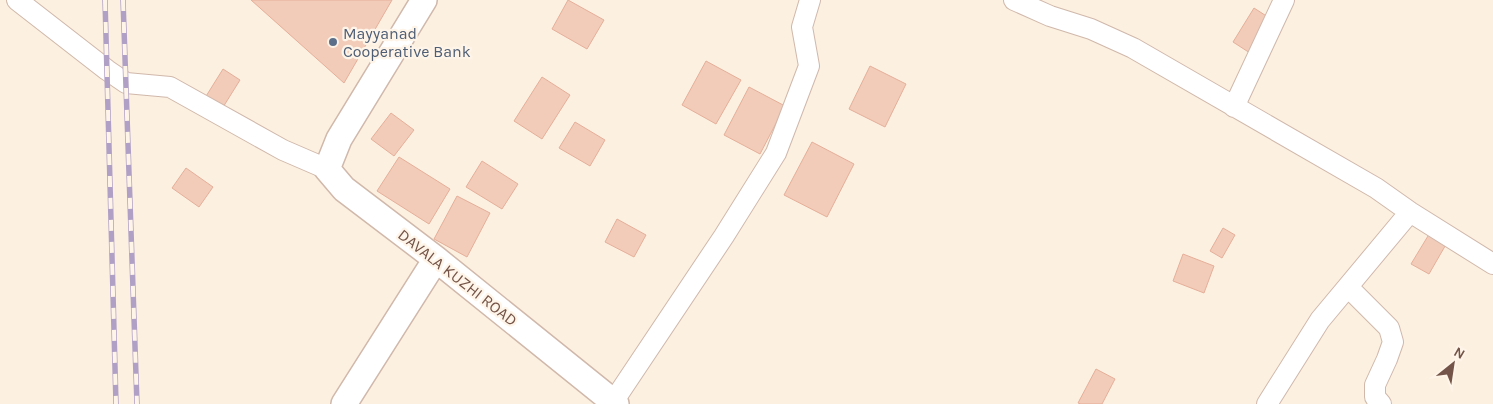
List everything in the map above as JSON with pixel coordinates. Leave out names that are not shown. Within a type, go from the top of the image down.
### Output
[{"type":"street","points":[[17,0],[126,83],[170,87],[283,150],[327,169],[339,139],[424,0]]},
{"type":"street","points":[[615,403],[776,153],[809,66],[802,27],[810,0]]},
{"type":"street","points":[[1014,0],[1050,16],[1091,29],[1133,48],[1376,188],[1410,212],[1493,264]]},
{"type":"street","points":[[1234,107],[1284,0]]},
{"type":"street","name":"DAVALA KUZHI ROAD","points":[[327,169],[344,189],[436,259],[615,403]]},
{"type":"street","points":[[1267,404],[1309,336],[1410,212]]},
{"type":"street","points":[[344,404],[436,259]]},
{"type":"street","points":[[1348,287],[1389,328],[1393,342],[1375,385],[1375,397],[1381,404]]},
{"type":"building","name":"Mayyanad Cooperative Bank","points":[[251,0],[392,0],[344,83]]},
{"type":"building","points":[[568,0],[604,20],[587,49],[552,29]]},
{"type":"building","points":[[1254,8],[1271,19],[1250,53],[1233,42]]},
{"type":"building","points":[[706,61],[741,80],[716,124],[682,105]]},
{"type":"building","points":[[870,66],[906,84],[885,127],[849,109]]},
{"type":"building","points":[[223,69],[240,80],[220,112],[203,101]]},
{"type":"building","points":[[542,77],[570,95],[542,139],[514,121]]},
{"type":"building","points":[[749,87],[785,106],[760,154],[724,135]]},
{"type":"building","points":[[391,113],[414,130],[394,156],[371,139]]},
{"type":"building","points":[[575,122],[605,140],[590,166],[559,148]]},
{"type":"building","points":[[812,142],[854,164],[827,217],[784,195]]},
{"type":"building","points":[[399,157],[450,189],[429,224],[377,191]]},
{"type":"building","points":[[482,161],[518,184],[502,209],[466,187]]},
{"type":"building","points":[[186,168],[213,187],[199,207],[172,188]]},
{"type":"building","points":[[457,196],[490,213],[467,257],[434,239]]},
{"type":"building","points":[[617,219],[646,235],[634,257],[605,242]]},
{"type":"building","points":[[1223,228],[1235,235],[1222,258],[1210,251]]},
{"type":"building","points":[[1431,231],[1448,241],[1429,274],[1411,264]]},
{"type":"building","points":[[1183,254],[1214,266],[1204,293],[1173,281]]},
{"type":"building","points":[[1096,369],[1115,379],[1102,404],[1078,403]]},
{"type":"railway","points":[[105,0],[116,404]]},
{"type":"railway","points":[[123,0],[137,404]]},
{"type":"place","name":"Mayyanad Cooperative Bank","points":[[333,42]]}]
